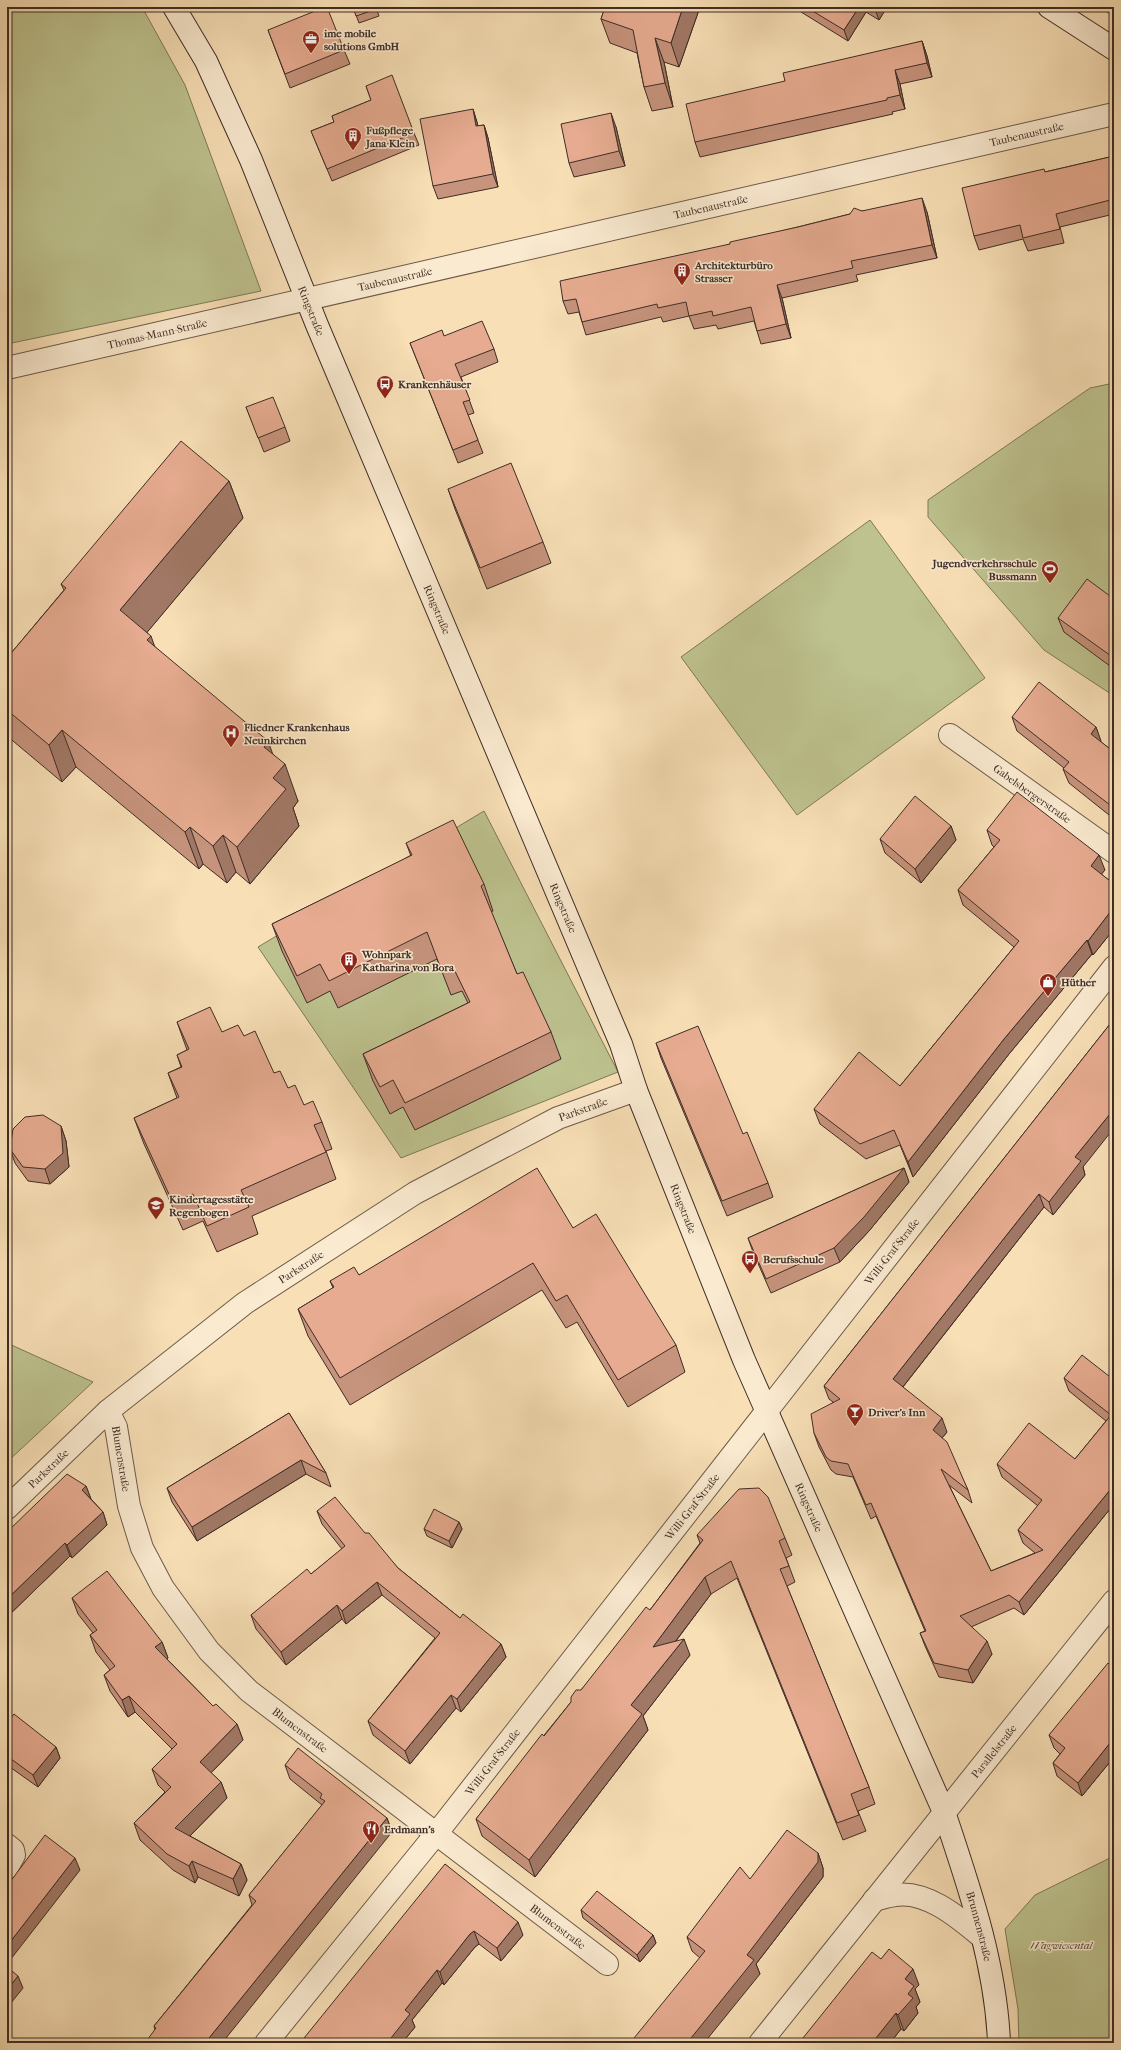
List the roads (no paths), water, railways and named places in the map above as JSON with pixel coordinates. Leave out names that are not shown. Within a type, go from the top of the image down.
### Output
[{"type":"street","name":"Ringstraße","points":[[174,7],[206,60],[251,160],[307,300],[618,1037],[636,1090],[744,1360],[944,1812]]},
{"type":"street","points":[[1049,7],[1114,49]]},
{"type":"street","name":"Taubenaustraße","points":[[307,300],[1114,114]]},
{"type":"street","name":"Thomas-Mann-Straße","points":[[7,368],[307,300]]},
{"type":"street","name":"Gabelsbergerstraße","points":[[950,735],[1114,852]]},
{"type":"street","name":"Willi-Graf-Straße","points":[[266,2043],[436,1834],[766,1410],[1114,967]]},
{"type":"street","name":"Parkstraße","points":[[7,1508],[108,1411],[245,1303],[415,1193],[558,1118],[636,1090]]},
{"type":"street","name":"Blumenstraße","points":[[108,1411],[116,1427],[129,1506],[142,1548],[163,1588],[209,1651],[249,1691],[607,1964]]},
{"type":"street","name":"Parallelstraße","points":[[760,2043],[1114,1601]]},
{"type":"street","name":"Brunnenstraße","points":[[944,1812],[966,1876],[992,1974],[998,2017],[999,2043]]},
{"type":"street","points":[[7,1846],[13,1850],[14,1855],[7,1868]]},
{"type":"street","points":[[874,1900],[896,1894],[917,1897],[949,1910],[982,1937]]},
{"type":"place","name":"ime mobile solutions GmbH","points":[[311,54]]},
{"type":"place","name":"Fußpflege Jana Klein","points":[[353,151]]},
{"type":"place","name":"Architekturbüro Strasser","points":[[682,286]]},
{"type":"place","name":"Krankenhäuser","points":[[385,399]]},
{"type":"place","name":"Jugendverkehrsschule Bussmann","points":[[1050,584]]},
{"type":"place","name":"Fliedner Krankenhaus Neunkirchen","points":[[231,748]]},
{"type":"place","name":"Wohnpark Katharina von Bora","points":[[349,975]]},
{"type":"place","name":"Hüther","points":[[1048,997]]},
{"type":"place","name":"Kindertagesstätte Regenbogen","points":[[156,1220]]},
{"type":"place","name":"Berufsschule","points":[[750,1274]]},
{"type":"place","name":"Driver's Inn","points":[[855,1427]]},
{"type":"place","name":"Erdmann's","points":[[371,1844]]},
{"type":"park label","name":"Wagwiesental","points":[[1061,1945]]}]
